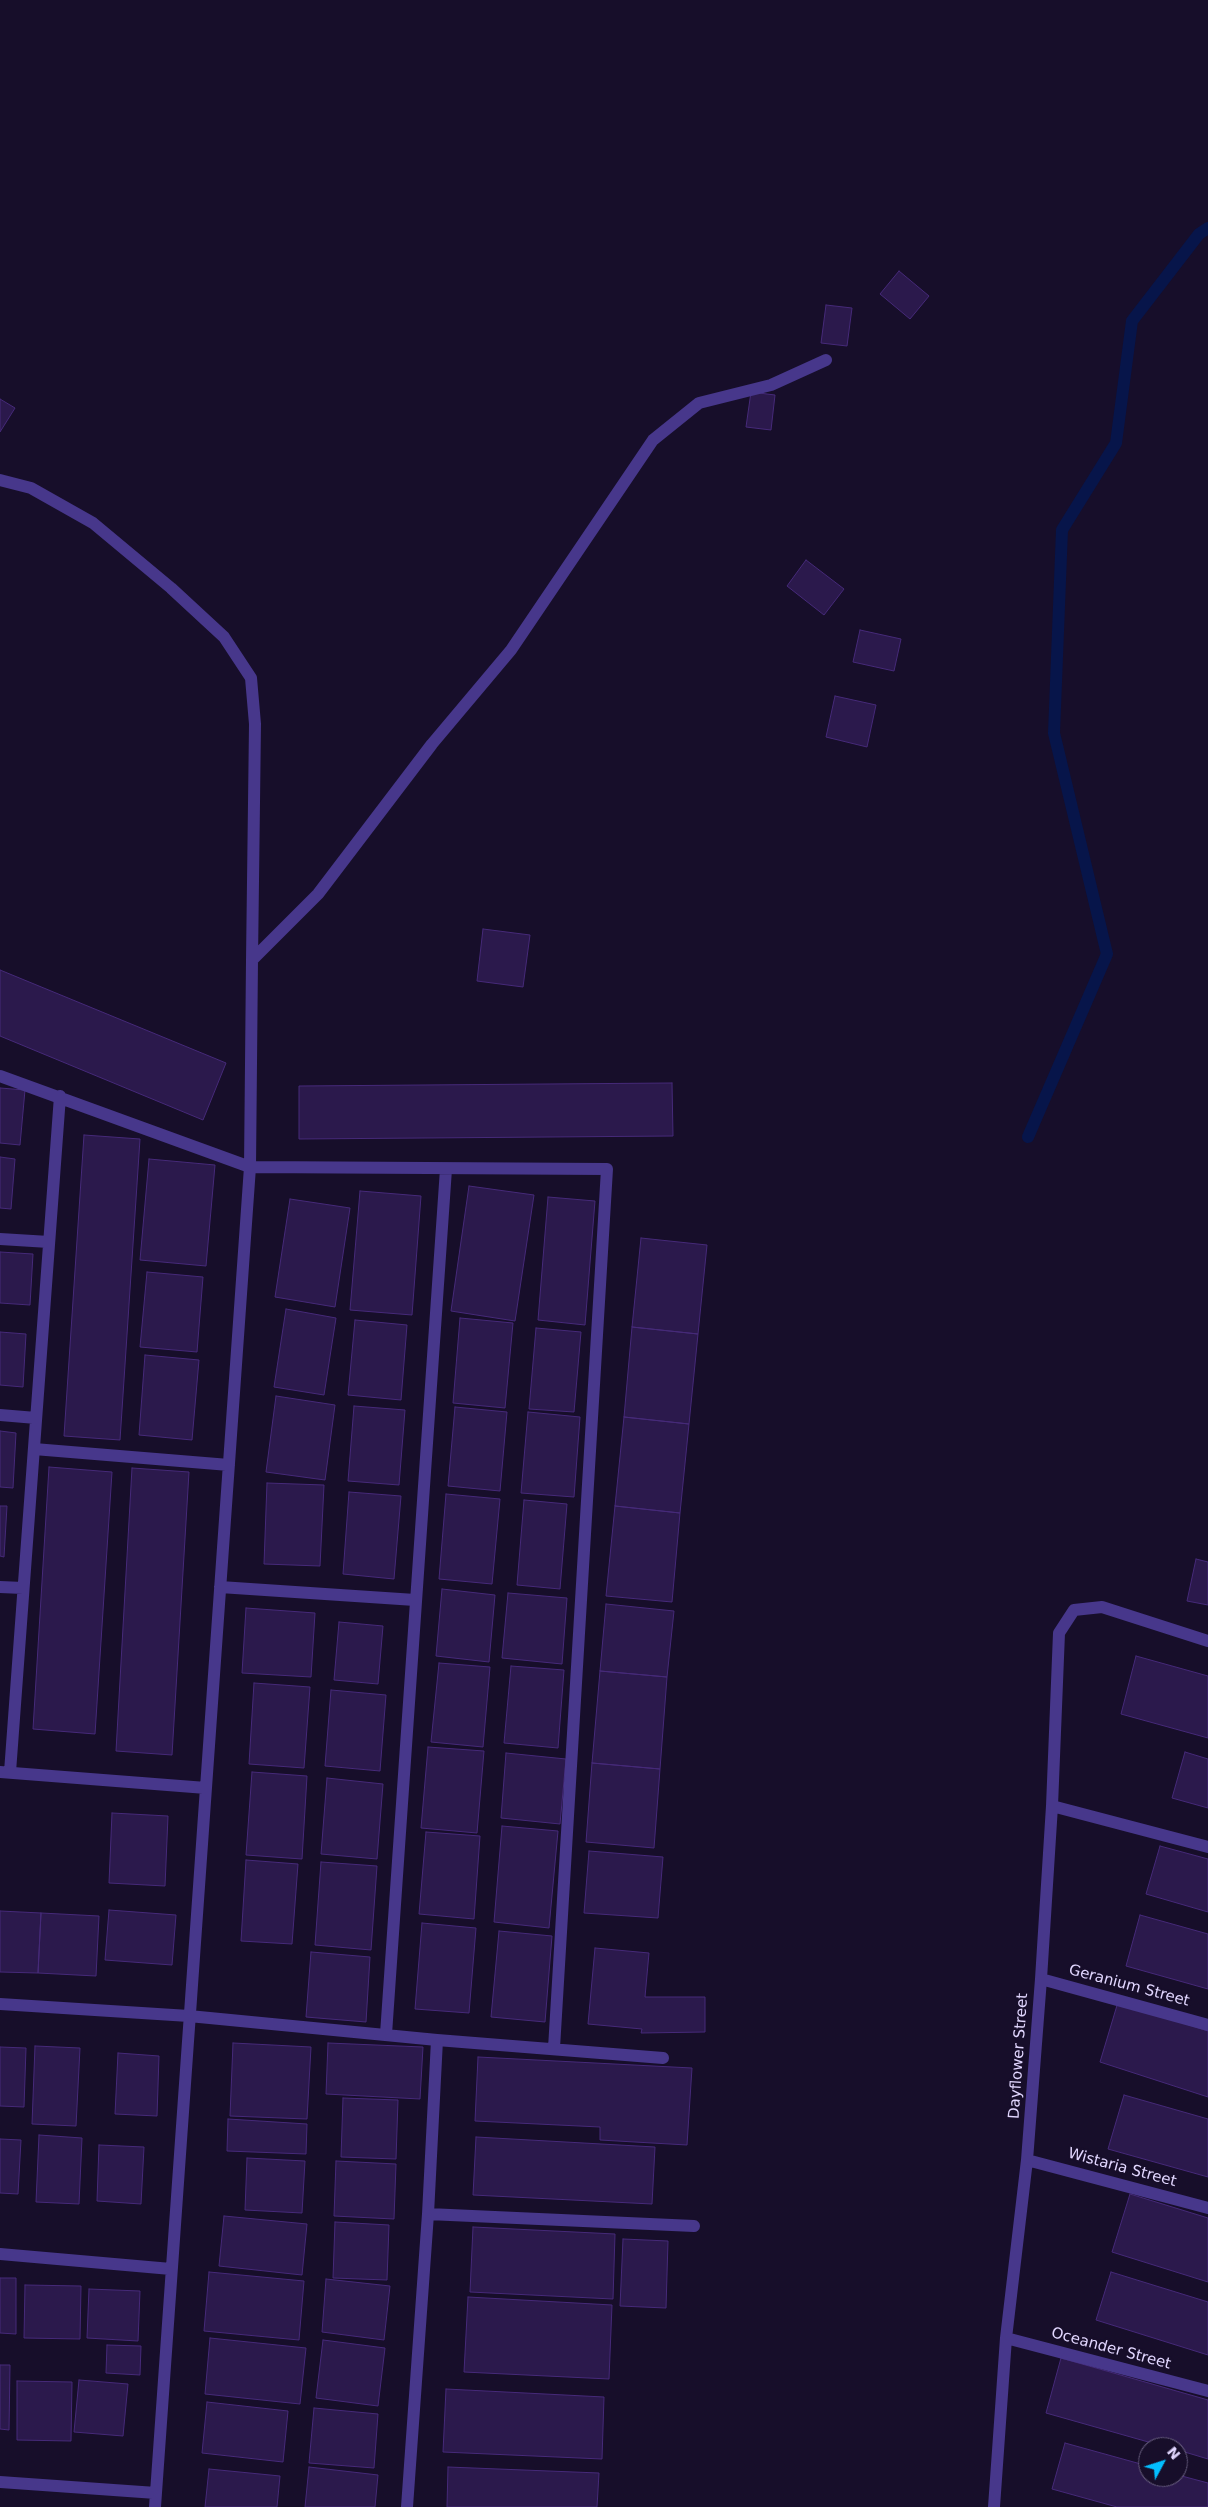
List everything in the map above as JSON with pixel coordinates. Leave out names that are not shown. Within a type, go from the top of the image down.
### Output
[{"type":"street","points":[[252,960],[318,894],[432,744],[511,650],[653,440],[699,403],[771,385],[826,360]]},
{"type":"street","points":[[0,480],[31,488],[93,523],[171,588],[224,637],[251,678],[255,724],[250,1167],[155,2507]]},
{"type":"street","points":[[0,1076],[60,1096],[166,1138],[250,1167],[607,1169],[554,2048]]},
{"type":"street","points":[[60,1096],[23,1588],[5,1772],[206,1788]]},
{"type":"street","points":[[386,2034],[446,1169]]},
{"type":"street","points":[[0,1239],[49,1242]]},
{"type":"street","points":[[0,1415],[36,1418]]},
{"type":"street","points":[[34,1449],[229,1465]]},
{"type":"street","points":[[0,1587],[23,1588]]},
{"type":"street","points":[[220,1587],[415,1600]]},
{"type":"street","name":"Dayflower Street","points":[[994,2507],[1006,2338],[1027,2160],[1041,1979],[1052,1806],[1058,1633],[1074,1610],[1102,1607],[1208,1641]]},
{"type":"street","points":[[1052,1806],[1208,1847]]},
{"type":"street","name":"Geranium Street","points":[[1041,1979],[1208,2025]]},
{"type":"street","points":[[0,2004],[190,2016],[437,2040],[664,2058]]},
{"type":"street","points":[[407,2507],[428,2214],[437,2040]]},
{"type":"street","name":"Wistaria Street","points":[[1027,2160],[1208,2208]]},
{"type":"street","points":[[428,2214],[694,2226]]},
{"type":"street","points":[[0,2254],[171,2269]]},
{"type":"street","name":"Oceander Street","points":[[1006,2338],[1208,2391]]},
{"type":"street","points":[[0,2482],[156,2494]]},
{"type":"building","points":[[899,271],[929,296],[910,319],[880,294]]},
{"type":"building","points":[[826,305],[852,308],[847,346],[821,343]]},
{"type":"building","points":[[751,392],[775,395],[771,430],[746,427]]},
{"type":"building","points":[[0,399],[15,408],[0,432]]},
{"type":"building","points":[[806,560],[844,589],[824,615],[787,586]]},
{"type":"building","points":[[860,630],[901,639],[894,671],[853,662]]},
{"type":"building","points":[[835,696],[876,705],[867,747],[826,737]]},
{"type":"building","points":[[483,929],[530,935],[523,987],[477,981]]},
{"type":"building","points":[[0,970],[226,1063],[203,1120],[0,1036]]},
{"type":"building","points":[[672,1083],[673,1136],[299,1139],[299,1086]]},
{"type":"building","points":[[0,1088],[25,1090],[20,1145],[0,1143]]},
{"type":"building","points":[[84,1135],[140,1139],[120,1440],[64,1436]]},
{"type":"building","points":[[0,1157],[15,1159],[11,1209],[0,1208]]},
{"type":"building","points":[[149,1159],[215,1165],[206,1266],[140,1260]]},
{"type":"building","points":[[469,1186],[534,1195],[515,1321],[451,1311]]},
{"type":"building","points":[[360,1191],[421,1196],[412,1315],[350,1310]]},
{"type":"building","points":[[548,1197],[595,1201],[585,1325],[538,1320]]},
{"type":"building","points":[[290,1199],[350,1208],[335,1307],[275,1297]]},
{"type":"building","points":[[641,1238],[707,1245],[698,1334],[632,1327]]},
{"type":"building","points":[[0,1252],[33,1254],[30,1305],[0,1303]]},
{"type":"building","points":[[147,1272],[203,1277],[197,1352],[140,1347]]},
{"type":"building","points":[[286,1309],[336,1318],[324,1395],[274,1387]]},
{"type":"building","points":[[460,1318],[513,1323],[505,1408],[453,1403]]},
{"type":"building","points":[[355,1320],[407,1325],[401,1400],[348,1395]]},
{"type":"building","points":[[632,1327],[698,1334],[689,1424],[624,1417]]},
{"type":"building","points":[[536,1328],[581,1332],[574,1412],[529,1409]]},
{"type":"building","points":[[0,1332],[26,1334],[23,1387],[0,1385]]},
{"type":"building","points":[[145,1355],[199,1360],[192,1440],[139,1435]]},
{"type":"building","points":[[276,1396],[335,1405],[325,1480],[266,1472]]},
{"type":"building","points":[[354,1406],[405,1410],[399,1485],[348,1481]]},
{"type":"building","points":[[455,1407],[507,1412],[500,1491],[448,1486]]},
{"type":"building","points":[[528,1412],[580,1417],[574,1497],[521,1493]]},
{"type":"building","points":[[624,1417],[689,1424],[680,1513],[615,1506]]},
{"type":"building","points":[[0,1431],[16,1433],[13,1488],[0,1487]]},
{"type":"building","points":[[49,1467],[112,1472],[95,1734],[33,1729]]},
{"type":"building","points":[[132,1468],[189,1472],[172,1755],[116,1751]]},
{"type":"building","points":[[267,1483],[324,1485],[320,1566],[264,1564]]},
{"type":"building","points":[[349,1492],[401,1496],[394,1579],[343,1574]]},
{"type":"building","points":[[446,1494],[500,1499],[492,1584],[439,1579]]},
{"type":"building","points":[[524,1500],[567,1504],[560,1589],[517,1585]]},
{"type":"building","points":[[0,1506],[7,1506],[4,1557],[0,1556]]},
{"type":"building","points":[[615,1506],[680,1513],[672,1602],[606,1596]]},
{"type":"building","points":[[1196,1559],[1208,1562],[1208,1605],[1187,1601]]},
{"type":"building","points":[[442,1589],[495,1595],[489,1662],[436,1656]]},
{"type":"building","points":[[508,1593],[567,1598],[562,1664],[502,1658]]},
{"type":"building","points":[[606,1604],[674,1611],[667,1677],[600,1671]]},
{"type":"building","points":[[246,1608],[315,1613],[311,1677],[242,1673]]},
{"type":"building","points":[[339,1622],[383,1626],[378,1684],[334,1680]]},
{"type":"building","points":[[1136,1656],[1208,1676],[1208,1738],[1121,1714]]},
{"type":"building","points":[[439,1663],[490,1667],[483,1747],[431,1742]]},
{"type":"building","points":[[511,1666],[564,1670],[558,1748],[504,1743]]},
{"type":"building","points":[[600,1671],[667,1677],[660,1769],[592,1763]]},
{"type":"building","points":[[254,1683],[310,1687],[304,1768],[249,1764]]},
{"type":"building","points":[[331,1690],[386,1695],[380,1771],[325,1766]]},
{"type":"building","points":[[428,1747],[484,1751],[477,1833],[421,1828]]},
{"type":"building","points":[[1185,1752],[1208,1759],[1208,1808],[1172,1798]]},
{"type":"building","points":[[506,1753],[566,1759],[560,1824],[501,1818]]},
{"type":"building","points":[[592,1763],[660,1769],[654,1848],[586,1842]]},
{"type":"building","points":[[252,1772],[307,1776],[302,1859],[246,1855]]},
{"type":"building","points":[[327,1778],[383,1784],[377,1859],[321,1854]]},
{"type":"building","points":[[112,1813],[168,1816],[165,1886],[109,1883]]},
{"type":"building","points":[[502,1826],[558,1831],[549,1928],[494,1922]]},
{"type":"building","points":[[426,1832],[480,1836],[474,1919],[419,1914]]},
{"type":"building","points":[[1160,1846],[1208,1859],[1208,1912],[1146,1894]]},
{"type":"building","points":[[589,1851],[663,1857],[658,1918],[584,1913]]},
{"type":"building","points":[[246,1860],[298,1864],[292,1944],[241,1941]]},
{"type":"building","points":[[321,1862],[377,1866],[371,1950],[315,1945]]},
{"type":"building","points":[[109,1910],[176,1915],[172,1965],[105,1960]]},
{"type":"building","points":[[0,1911],[41,1913],[38,1973],[0,1972]]},
{"type":"building","points":[[41,1913],[99,1916],[96,1976],[38,1973]]},
{"type":"building","points":[[1140,1915],[1208,1934],[1208,1989],[1126,1966]]},
{"type":"building","points":[[422,1923],[476,1928],[469,2013],[415,2009]]},
{"type":"building","points":[[499,1931],[552,1936],[545,2022],[491,2017]]},
{"type":"building","points":[[595,1948],[649,1953],[645,1997],[705,1997],[705,2032],[641,2033],[642,2029],[588,2024]]},
{"type":"building","points":[[311,1952],[370,1957],[366,2022],[306,2017]]},
{"type":"building","points":[[1118,2002],[1208,2031],[1208,2097],[1100,2062]]},
{"type":"building","points":[[233,2043],[311,2047],[307,2119],[230,2116]]},
{"type":"building","points":[[328,2043],[423,2047],[420,2099],[326,2094]]},
{"type":"building","points":[[35,2046],[80,2048],[76,2126],[32,2124]]},
{"type":"building","points":[[0,2047],[26,2048],[24,2107],[0,2106]]},
{"type":"building","points":[[118,2053],[159,2056],[157,2116],[115,2114]]},
{"type":"building","points":[[478,2057],[692,2068],[687,2145],[600,2140],[600,2127],[475,2121]]},
{"type":"building","points":[[1124,2095],[1208,2119],[1208,2177],[1108,2149]]},
{"type":"building","points":[[343,2098],[398,2100],[396,2159],[341,2157]]},
{"type":"building","points":[[228,2119],[307,2124],[306,2154],[227,2151]]},
{"type":"building","points":[[39,2135],[82,2138],[79,2204],[36,2202]]},
{"type":"building","points":[[476,2137],[655,2147],[652,2204],[473,2195]]},
{"type":"building","points":[[0,2139],[21,2140],[18,2194],[0,2193]]},
{"type":"building","points":[[99,2145],[144,2147],[141,2204],[97,2201]]},
{"type":"building","points":[[247,2158],[305,2161],[302,2213],[245,2210]]},
{"type":"building","points":[[336,2161],[396,2164],[394,2219],[334,2216]]},
{"type":"building","points":[[1130,2194],[1208,2218],[1208,2282],[1112,2252]]},
{"type":"building","points":[[224,2216],[307,2224],[302,2275],[219,2266]]},
{"type":"building","points":[[335,2222],[389,2225],[387,2280],[333,2278]]},
{"type":"building","points":[[473,2227],[615,2234],[613,2299],[470,2292]]},
{"type":"building","points":[[623,2239],[668,2241],[666,2308],[620,2306]]},
{"type":"building","points":[[209,2272],[304,2281],[299,2340],[204,2331]]},
{"type":"building","points":[[1111,2272],[1208,2302],[1208,2355],[1096,2320]]},
{"type":"building","points":[[0,2278],[16,2278],[16,2334],[0,2333]]},
{"type":"building","points":[[326,2279],[390,2286],[384,2340],[322,2332]]},
{"type":"building","points":[[25,2285],[81,2286],[80,2339],[24,2338]]},
{"type":"building","points":[[89,2289],[140,2291],[138,2341],[87,2338]]},
{"type":"building","points":[[468,2297],[612,2305],[609,2379],[464,2372]]},
{"type":"building","points":[[210,2338],[306,2348],[300,2404],[205,2394]]},
{"type":"building","points":[[323,2340],[385,2348],[378,2406],[316,2398]]},
{"type":"building","points":[[107,2345],[141,2346],[140,2375],[106,2373]]},
{"type":"building","points":[[1061,2358],[1208,2400],[1208,2459],[1188,2453],[1188,2437],[1138,2437],[1138,2439],[1046,2413]]},
{"type":"building","points":[[0,2365],[10,2365],[9,2430],[0,2429]]},
{"type":"building","points":[[79,2380],[128,2384],[123,2436],[74,2432]]},
{"type":"building","points":[[17,2381],[72,2382],[71,2441],[17,2440]]},
{"type":"building","points":[[446,2389],[604,2397],[602,2459],[443,2452]]},
{"type":"building","points":[[207,2402],[288,2411],[283,2462],[202,2453]]},
{"type":"building","points":[[314,2408],[378,2414],[374,2468],[309,2463]]},
{"type":"building","points":[[1065,2443],[1138,2463],[1138,2487],[1188,2487],[1188,2478],[1208,2483],[1208,2507],[1117,2507],[1052,2489]]},
{"type":"building","points":[[309,2467],[378,2475],[375,2507],[305,2507]]},
{"type":"building","points":[[448,2467],[599,2473],[597,2507],[447,2507]]},
{"type":"building","points":[[209,2469],[280,2476],[277,2507],[205,2507]]},
{"type":"waterway","points":[[1028,1137],[1107,954],[1054,733],[1062,530],[1116,443],[1132,321],[1199,234],[1208,228]]}]
